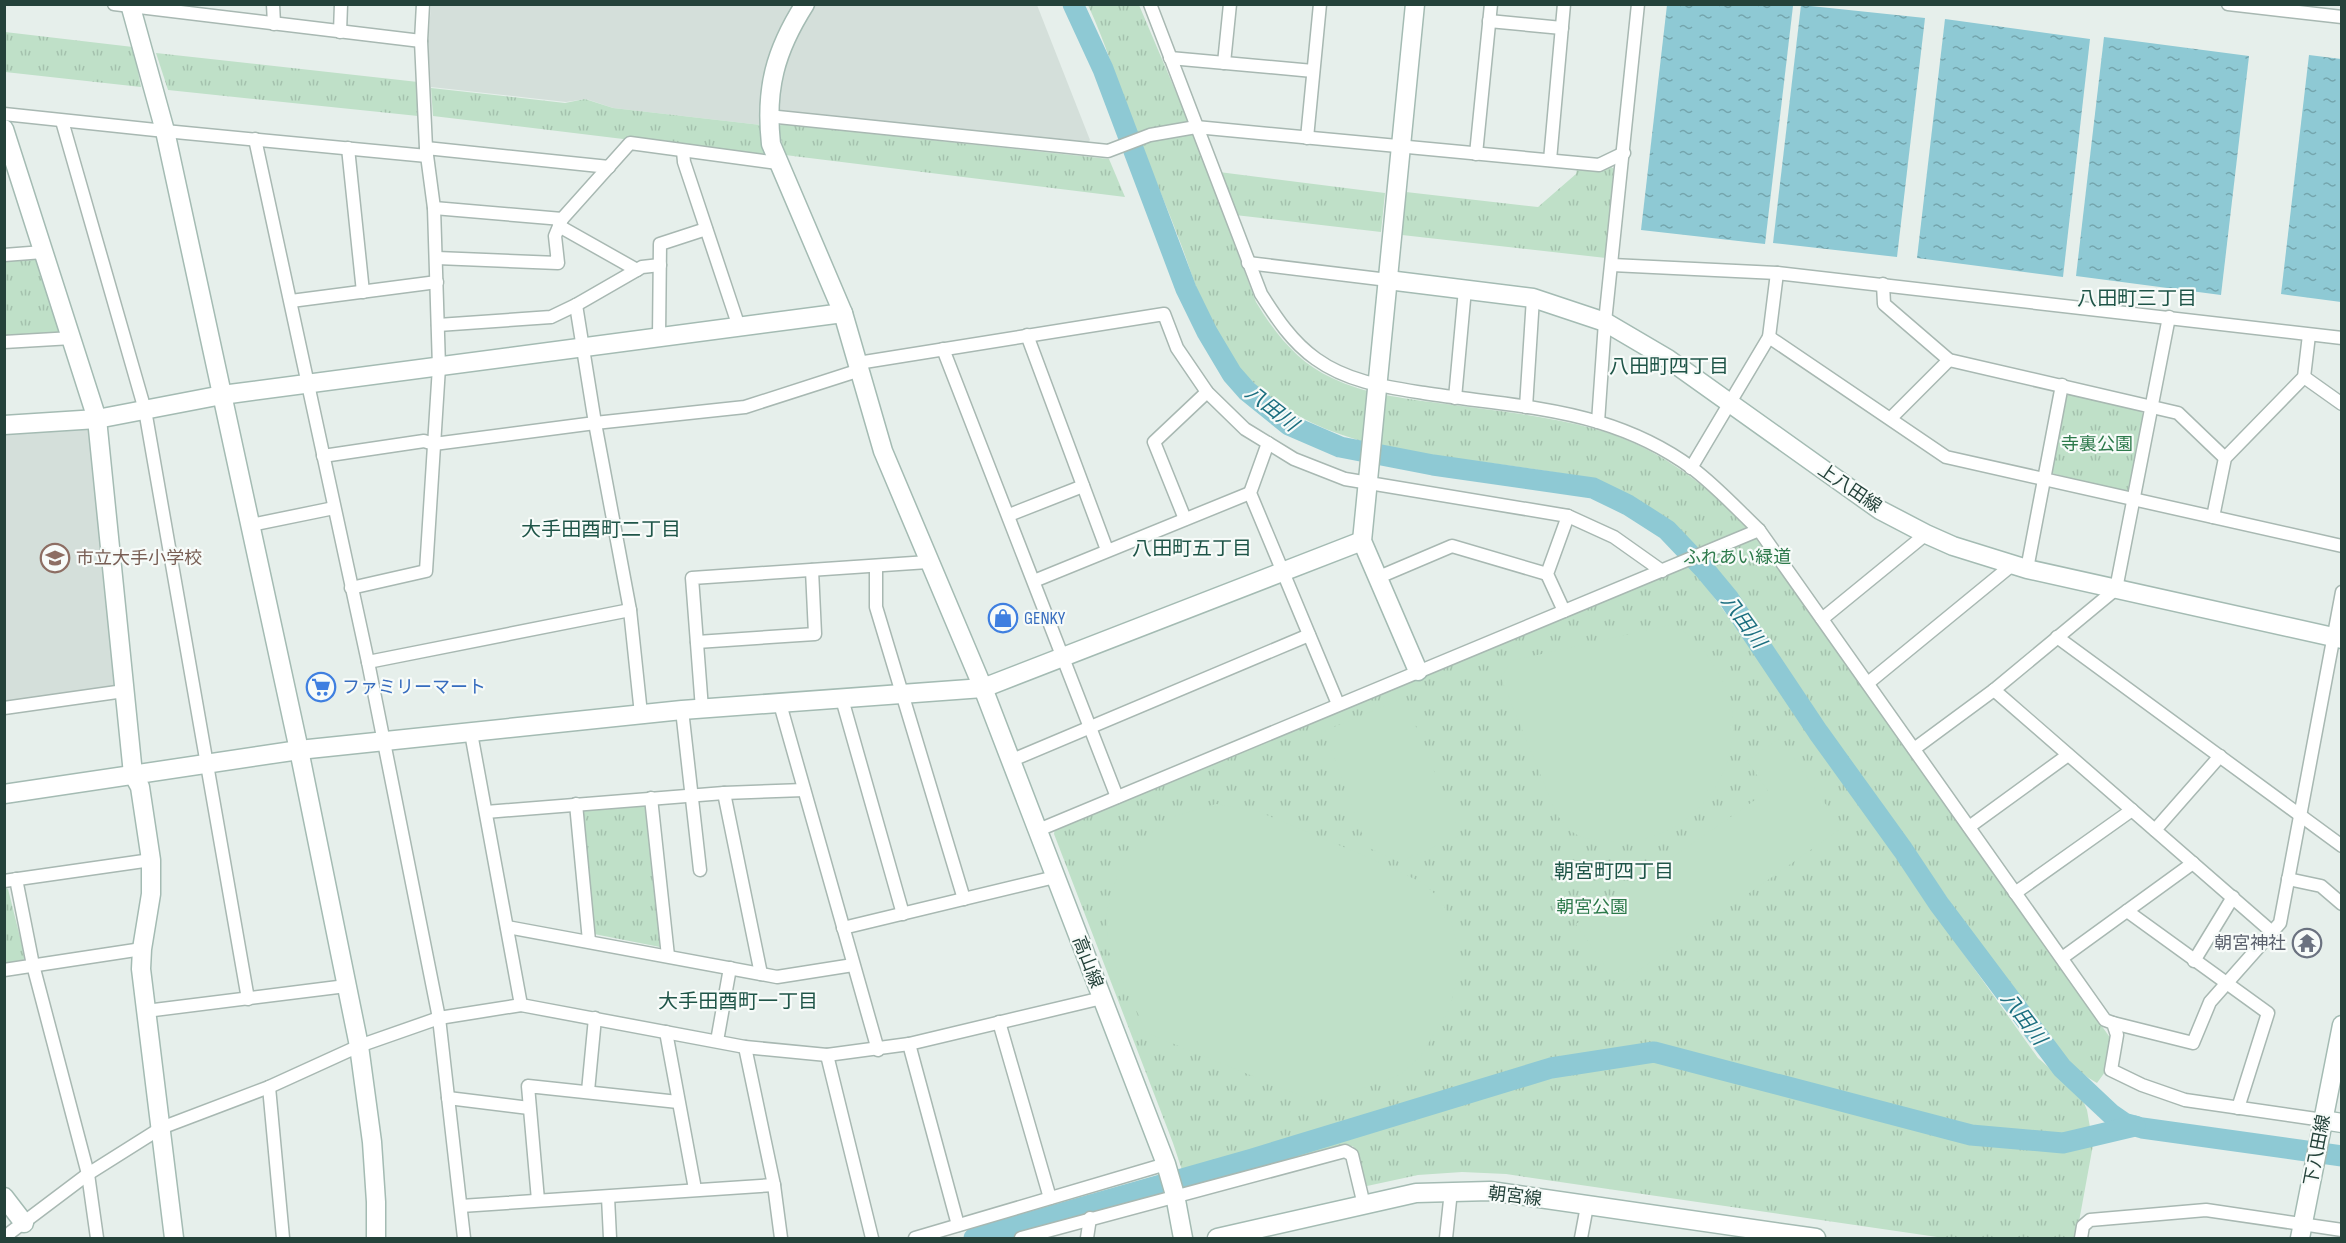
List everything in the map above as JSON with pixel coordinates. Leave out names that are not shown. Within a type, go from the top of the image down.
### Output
[{"type":"street","points":[[273,4],[274,24]]},
{"type":"street","points":[[340,32],[342,4]]},
{"type":"street","points":[[351,588],[426,571],[439,367],[437,258],[427,152],[421,41],[423,4]]},
{"type":"street","name":"高山線","points":[[805,4],[779,52],[770,83],[768,116],[771,144],[828,274],[843,313],[884,451],[928,562],[983,688],[1102,998],[1171,1182],[1183,1239]]},
{"type":"street","points":[[1150,4],[1248,262],[1261,294],[1281,327],[1316,359],[1340,374],[1377,386],[1526,407],[1598,422],[1646,441],[1691,468],[1759,530],[2105,1020],[2193,1043],[2210,1002],[2280,923],[2338,638],[2342,592]]},
{"type":"street","points":[[1224,63],[1230,4]]},
{"type":"street","points":[[1307,138],[1320,4]]},
{"type":"street","points":[[1415,4],[1362,541],[1418,671]]},
{"type":"street","points":[[1476,154],[1491,4]]},
{"type":"street","points":[[1550,160],[1564,4]]},
{"type":"street","points":[[1598,422],[1605,322],[1638,4]]},
{"type":"street","points":[[2228,4],[2293,9],[2342,17]]},
{"type":"street","points":[[376,1239],[372,1142],[359,1046],[299,750],[165,131],[125,5],[203,10],[274,24],[421,41]]},
{"type":"street","points":[[1489,21],[1562,28]]},
{"type":"street","points":[[1170,58],[1313,70]]},
{"type":"street","points":[[4,114],[348,148],[609,167]]},
{"type":"street","points":[[768,116],[1108,151],[1150,135],[1196,127],[1599,165],[1624,153]]},
{"type":"street","points":[[62,121],[145,410],[248,999]]},
{"type":"street","points":[[4,129],[97,419],[133,774],[140,787],[151,860],[151,894],[141,969],[174,1239]]},
{"type":"street","points":[[255,139],[368,662],[439,1018],[464,1239]]},
{"type":"street","points":[[437,258],[558,263],[555,236],[560,222],[630,143],[778,163]]},
{"type":"street","points":[[348,148],[363,292]]},
{"type":"street","points":[[683,151],[684,162],[739,327]]},
{"type":"street","points":[[434,208],[560,222],[637,270]]},
{"type":"street","points":[[659,337],[660,244],[706,229]]},
{"type":"street","points":[[4,255],[44,252]]},
{"type":"street","points":[[1248,262],[1388,280]]},
{"type":"street","points":[[438,325],[551,317],[642,267],[660,265]]},
{"type":"street","points":[[1612,265],[1777,273],[2342,338]]},
{"type":"street","points":[[1691,468],[1769,337],[1777,273]]},
{"type":"street","name":"上八田線","points":[[1388,280],[1533,298],[1605,322],[1668,359],[1880,510],[1953,546],[2020,567],[2116,590],[2338,638]]},
{"type":"street","points":[[291,302],[437,282]]},
{"type":"street","points":[[1883,284],[1884,304],[1949,360],[2178,413],[2225,458]]},
{"type":"street","points":[[1455,398],[1465,289]]},
{"type":"street","points":[[1526,407],[1533,298]]},
{"type":"street","points":[[576,305],[595,423],[630,610],[640,714]]},
{"type":"street","points":[[4,425],[97,419],[222,395],[843,313]]},
{"type":"street","points":[[323,456],[424,441],[434,444],[595,423],[745,407],[859,367],[943,349],[1164,314],[1178,348],[1207,392],[1245,429],[1294,459],[1345,479],[1568,516],[1614,537],[1662,571]]},
{"type":"street","points":[[1914,749],[1994,690],[2116,590],[2169,317]]},
{"type":"street","points":[[1027,335],[1107,550]]},
{"type":"street","points":[[2213,517],[2225,458],[2304,377],[2309,335]]},
{"type":"street","points":[[1769,337],[1946,457],[2342,546]]},
{"type":"street","points":[[4,342],[72,338]]},
{"type":"street","points":[[943,349],[1117,796]]},
{"type":"street","points":[[1891,418],[1949,360]]},
{"type":"street","points":[[2304,377],[2342,404]]},
{"type":"street","points":[[1868,683],[2020,567],[2045,480],[2062,385]]},
{"type":"street","points":[[1185,519],[1154,442],[1207,392]]},
{"type":"street","points":[[1268,443],[1250,493],[1338,704]]},
{"type":"street","points":[[1009,515],[1083,486]]},
{"type":"street","points":[[1034,581],[1250,493]]},
{"type":"street","points":[[251,525],[334,508]]},
{"type":"street","points":[[1564,611],[1547,574],[1568,516]]},
{"type":"street","points":[[1036,831],[1759,530]]},
{"type":"street","points":[[1822,618],[1926,534]]},
{"type":"street","points":[[4,794],[299,750],[682,710],[983,688],[1362,541]]},
{"type":"street","points":[[1379,577],[1452,546],[1547,574]]},
{"type":"street","points":[[702,709],[692,578],[928,562]]},
{"type":"street","points":[[876,566],[876,607],[964,899]]},
{"type":"street","points":[[697,642],[815,634],[812,570]]},
{"type":"street","points":[[368,662],[630,610]]},
{"type":"street","points":[[1010,761],[1309,635]]},
{"type":"street","points":[[2057,637],[2342,846]]},
{"type":"street","points":[[1994,690],[2272,932]]},
{"type":"street","points":[[4,708],[124,691]]},
{"type":"street","points":[[842,699],[903,914]]},
{"type":"street","points":[[780,704],[878,1050]]},
{"type":"street","points":[[682,710],[700,870]]},
{"type":"street","points":[[471,733],[521,1005]]},
{"type":"street","points":[[1969,827],[2068,755]]},
{"type":"street","points":[[2155,830],[2220,756]]},
{"type":"street","points":[[486,812],[692,795],[804,790]]},
{"type":"street","points":[[724,793],[761,974]]},
{"type":"street","points":[[651,798],[668,956]]},
{"type":"street","points":[[576,804],[589,941]]},
{"type":"street","points":[[2015,893],[2132,810]]},
{"type":"street","points":[[97,1239],[88,1174],[10,880],[151,860]]},
{"type":"street","points":[[2062,958],[2193,863]]},
{"type":"street","points":[[843,928],[1054,877]]},
{"type":"street","points":[[2288,879],[2321,886],[2342,904]]},
{"type":"street","points":[[2194,961],[2233,897]]},
{"type":"street","points":[[2127,911],[2268,1013],[2238,1108]]},
{"type":"street","points":[[507,927],[777,977],[853,965]]},
{"type":"street","points":[[4,970],[142,949]]},
{"type":"street","points":[[717,1041],[730,968]]},
{"type":"street","points":[[146,1011],[346,986]]},
{"type":"street","points":[[6,1239],[11,1232],[88,1174],[161,1128],[269,1088],[359,1046],[439,1018],[521,1005],[746,1047],[827,1055],[878,1050],[909,1044],[1102,998]]},
{"type":"street","points":[[588,1092],[595,1018]]},
{"type":"street","points":[[999,1022],[1050,1198]]},
{"type":"street","points":[[2113,1023],[2117,1035],[2111,1070],[2142,1085],[2185,1100],[2238,1108],[2322,1126],[2342,1123]]},
{"type":"street","name":"下八田線","points":[[2301,1231],[2342,1026]]},
{"type":"street","points":[[666,1032],[695,1189]]},
{"type":"street","points":[[909,1044],[958,1225]]},
{"type":"street","points":[[746,1047],[774,1185],[781,1239]]},
{"type":"street","points":[[827,1055],[872,1239]]},
{"type":"street","points":[[538,1200],[528,1086],[678,1102]]},
{"type":"street","points":[[269,1088],[283,1239]]},
{"type":"street","points":[[448,1098],[529,1108]]},
{"type":"street","points":[[915,1239],[1050,1198],[1171,1182],[1345,1151],[1352,1155],[1364,1205]]},
{"type":"street","points":[[1021,1239],[1090,1218],[1171,1182]]},
{"type":"street","points":[[461,1206],[774,1185]]},
{"type":"street","points":[[1446,1239],[1451,1191]]},
{"type":"street","name":"朝宮線","points":[[1217,1239],[1273,1233],[1364,1205],[1416,1193],[1451,1191],[1490,1191],[1814,1238]]},
{"type":"street","points":[[4,1197],[24,1223]]},
{"type":"street","points":[[608,1197],[610,1239]]},
{"type":"street","points":[[1581,1239],[1587,1206]]},
{"type":"street","points":[[2081,1239],[2083,1226],[2090,1220],[2206,1210],[2301,1231],[2342,1230]]},
{"type":"street","points":[[1087,1239],[1090,1218]]},
{"type":"shaded area","points":[[431,5],[797,5],[779,35],[767,66],[761,94],[761,125],[613,108],[586,99],[566,102],[431,87],[428,43]]},
{"type":"shaded area","points":[[816,5],[1037,5],[1090,140],[1085,146],[779,113],[777,98],[783,64],[799,31]]},
{"type":"shaded area","name":"市立大手小学校","points":[[89,429],[116,682],[112,688],[5,703],[5,434]]},
{"type":"green space","name":"ふれあい緑道","points":[[1088,5],[1139,5],[1187,118],[1256,302],[1288,346],[1308,364],[1332,378],[1371,392],[1537,416],[1617,436],[1658,455],[1696,480],[1747,525],[2111,1039],[2105,1072],[2097,1083],[2067,1061],[2041,1033],[1889,814],[1711,567],[1668,525],[1644,506],[1618,490],[1596,481],[1543,470],[1441,457],[1364,442],[1327,429],[1293,413],[1261,390],[1233,360],[1216,333],[1203,305]]},
{"type":"green space","points":[[5,32],[133,47],[141,87],[5,72]]},
{"type":"green space","points":[[156,53],[418,82],[418,116],[168,90]]},
{"type":"green space","points":[[431,88],[565,103],[585,99],[613,108],[761,125],[766,152],[763,156],[433,116]]},
{"type":"green space","points":[[782,124],[1109,159],[1125,197],[785,155],[778,127]]},
{"type":"green space","points":[[1608,165],[1616,170],[1606,258],[1402,235],[1406,192],[1538,207],[1576,174],[1577,169],[1599,172]]},
{"type":"green space","points":[[1219,172],[1385,193],[1381,232],[1235,215]]},
{"type":"green space","points":[[38,259],[61,334],[5,337],[5,261]]},
{"type":"green space","name":"寺裏公園","points":[[2070,394],[2140,410],[2143,414],[2129,490],[2124,492],[2051,473],[2065,397]]},
{"type":"green space","name":"朝宮公園","points":[[1690,565],[1773,677],[1919,891],[2038,1058],[2081,1096],[2087,1110],[2093,1145],[2076,1238],[1944,1238],[1506,1174],[1462,1172],[1418,1175],[1367,1186],[1363,1184],[1353,1146],[1192,1186],[1187,1185],[1054,834],[1055,828]]},
{"type":"green space","points":[[1674,624],[1710,659],[1728,693],[1733,732],[1729,758],[1719,782],[1704,803],[1684,820],[1662,833],[1637,840],[1610,841],[1578,836],[1556,813],[1501,678],[1511,661]]},
{"type":"green space","points":[[1404,698],[1461,835],[1399,862],[1367,847],[1324,731]]},
{"type":"green space","points":[[1780,738],[1842,828],[1618,985],[1576,924],[1768,791],[1747,761]]},
{"type":"green space","points":[[1216,804],[1257,811],[1370,858],[1423,883],[1440,899],[1451,919],[1458,947],[1458,975],[1450,1008],[1420,1057],[1400,1075],[1334,1098],[1306,1098],[1147,1033],[1108,950],[1106,914],[1118,873],[1139,843],[1169,818]]},
{"type":"green space","points":[[645,805],[660,947],[594,934],[582,808]]},
{"type":"green space","points":[[4,887],[8,889],[25,957],[23,961],[4,964]]},
{"type":"water","points":[[1784,4],[1793,6],[1765,244],[1641,230],[1667,5]]},
{"type":"water","points":[[1801,5],[1925,18],[1897,257],[1773,243]]},
{"type":"water","points":[[1945,19],[2090,39],[2063,277],[1917,258]]},
{"type":"water","points":[[2104,37],[2249,56],[2221,295],[2076,276]]},
{"type":"water","points":[[2309,55],[2341,59],[2341,302],[2281,294]]},
{"type":"waterway","name":"八田川","points":[[1073,4],[1103,69],[1186,289],[1207,332],[1232,374],[1247,391],[1289,425],[1340,447],[1433,465],[1593,488],[1628,505],[1667,530],[1729,599],[1818,732],[1939,904],[2062,1068],[2111,1114],[2124,1123],[2142,1128],[2342,1156]]},
{"type":"waterway","points":[[974,1238],[1252,1159],[1551,1068],[1654,1052],[1971,1135],[2063,1143],[2135,1126]]},
{"type":"place","name":"市立大手小学校","points":[[55,558]]},
{"type":"place","name":"GENKY","points":[[1003,618]]},
{"type":"place","name":"ファミリーマート","points":[[321,687]]},
{"type":"place","name":"朝宮神社","points":[[2307,943]]},
{"type":"district","name":"八田町三丁目","points":[[2137,298]]},
{"type":"district","name":"八田町四丁目","points":[[1669,366]]},
{"type":"district","name":"大手田酉町二丁目","points":[[601,529]]},
{"type":"district","name":"八田町五丁目","points":[[1192,548]]},
{"type":"district","name":"朝宮町四丁目","points":[[1614,871]]},
{"type":"district","name":"大手田酉町一丁目","points":[[738,1001]]}]
